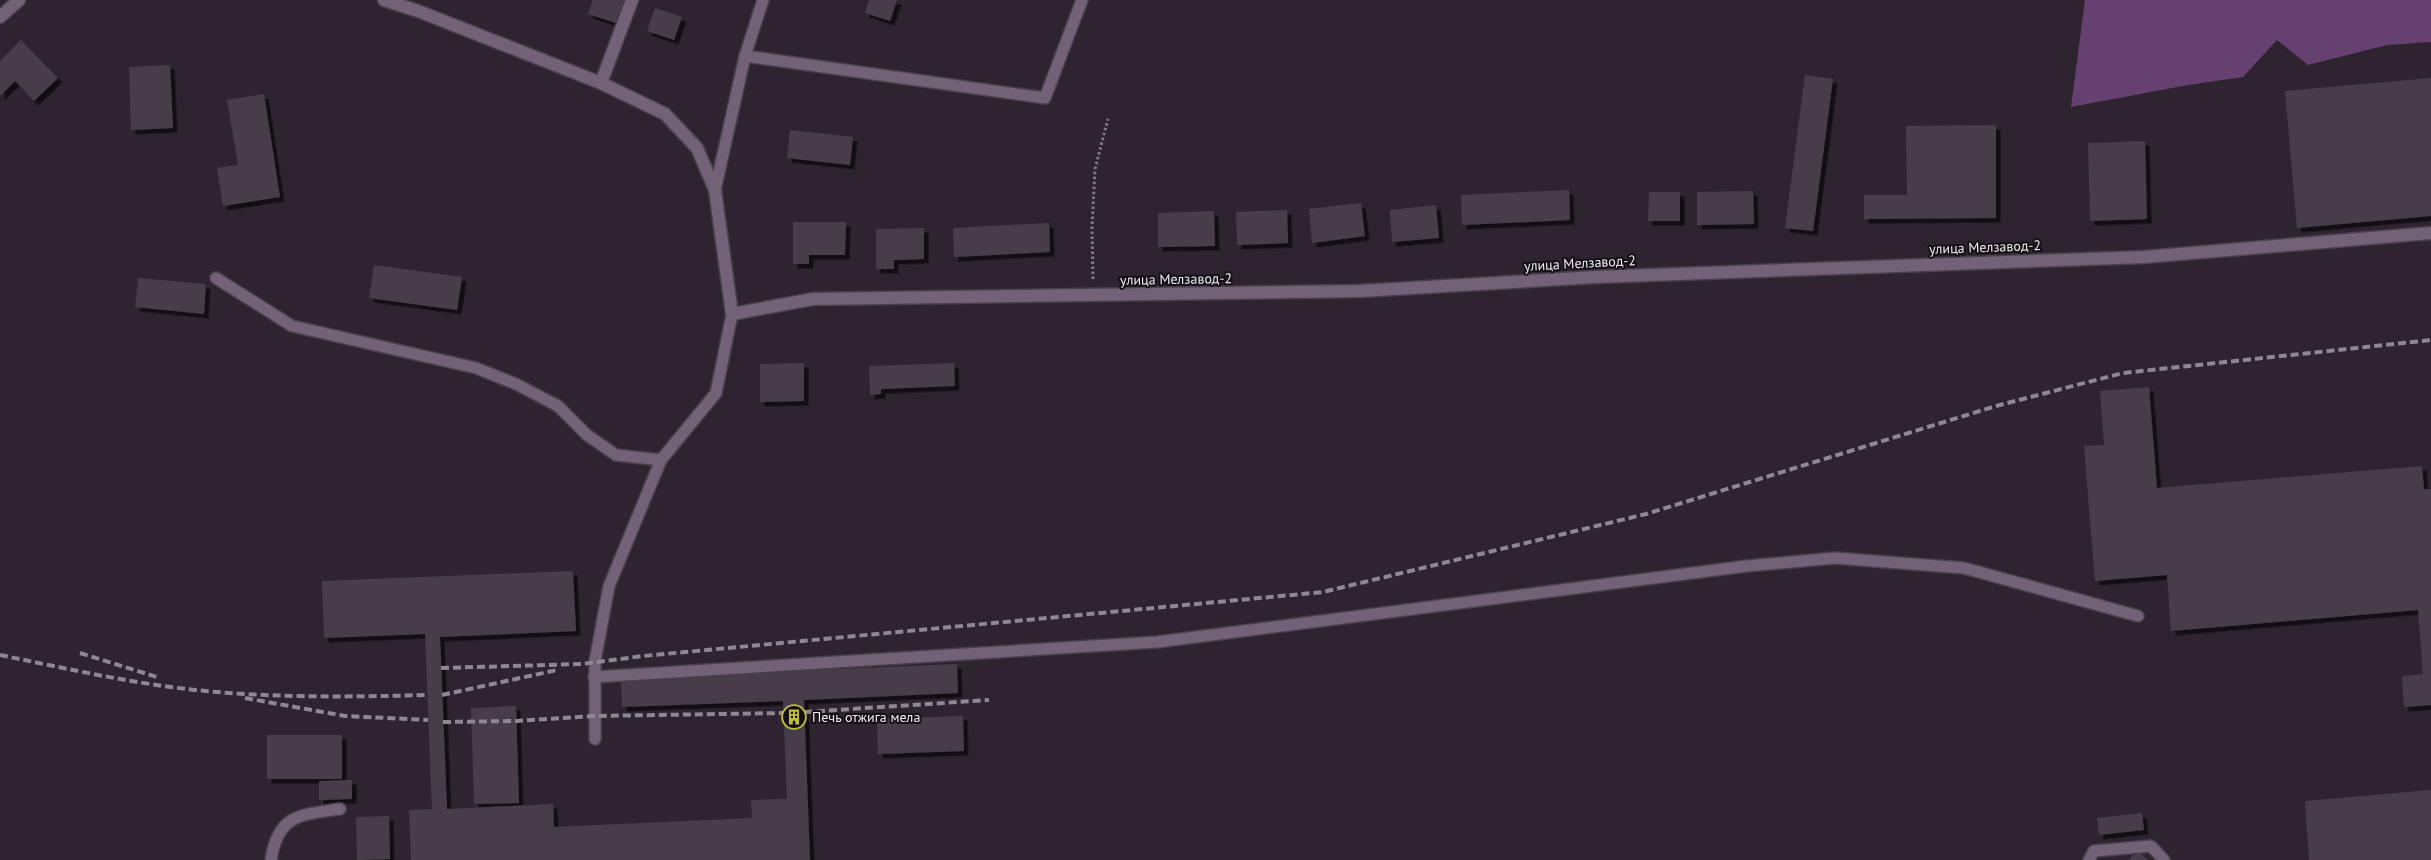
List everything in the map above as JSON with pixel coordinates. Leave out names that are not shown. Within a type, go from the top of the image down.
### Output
[{"type":"street","points":[[0,16],[19,0]]},
{"type":"street","points":[[384,0],[418,10],[601,83],[665,114],[697,148],[715,190],[732,314]]},
{"type":"street","points":[[601,83],[632,0]]},
{"type":"street","name":"улица Мелзавод-2","points":[[732,314],[813,298],[1090,296],[1360,291],[1596,277],[2144,256],[2431,233]]},
{"type":"lane","points":[[715,190],[745,56],[763,0]]},
{"type":"lane","points":[[745,56],[1045,98],[1082,0]]},
{"type":"lane","points":[[216,278],[292,326],[476,368],[516,384],[558,406],[588,434],[616,455],[661,460]]},
{"type":"lane","points":[[595,739],[595,661],[609,586],[661,460],[716,393],[732,314]]},
{"type":"lane","points":[[594,676],[1157,642],[1746,566],[1835,558],[1964,568],[2138,616]]},
{"type":"lane","points":[[271,860],[273,848],[284,826],[291,820],[298,815],[340,808]]},
{"type":"lane","points":[[2089,860],[2094,851],[2151,846],[2164,860]]},
{"type":"path","points":[[1090,296],[1094,275],[1092,227],[1095,170],[1108,119]]},
{"type":"shaded area","points":[[2085,0],[2431,0],[2431,42],[2387,45],[2308,65],[2277,40],[2243,77],[2188,85],[2071,107]]},
{"type":"building","points":[[593,0],[624,0],[616,23],[588,14]]},
{"type":"building","points":[[869,0],[897,0],[890,21],[865,13]]},
{"type":"building","points":[[655,8],[682,17],[674,40],[647,31]]},
{"type":"building","points":[[21,40],[58,78],[34,101],[15,81],[0,96],[0,61]]},
{"type":"building","points":[[170,65],[173,128],[131,130],[129,67]]},
{"type":"building","points":[[1805,75],[1833,79],[1813,231],[1785,228]]},
{"type":"building","points":[[2431,78],[2431,216],[2297,228],[2285,91]]},
{"type":"building","points":[[264,94],[280,197],[223,206],[217,168],[238,165],[227,100]]},
{"type":"building","points":[[1996,125],[1996,218],[1864,219],[1864,195],[1907,195],[1906,126]]},
{"type":"building","points":[[790,130],[853,137],[850,165],[787,158]]},
{"type":"building","points":[[2145,141],[2147,219],[2090,221],[2088,143]]},
{"type":"building","points":[[1569,190],[1570,220],[1462,225],[1461,195]]},
{"type":"building","points":[[1753,191],[1754,224],[1697,225],[1697,192]]},
{"type":"building","points":[[1649,192],[1680,192],[1680,221],[1648,221]]},
{"type":"building","points":[[1361,203],[1365,236],[1312,243],[1309,209]]},
{"type":"building","points":[[1436,205],[1439,238],[1392,242],[1390,210]]},
{"type":"building","points":[[1287,210],[1288,243],[1237,245],[1236,212]]},
{"type":"building","points":[[1214,211],[1215,246],[1158,247],[1158,213]]},
{"type":"building","points":[[793,222],[846,222],[845,255],[809,255],[809,264],[793,264]]},
{"type":"building","points":[[1049,223],[1050,252],[954,257],[953,228]]},
{"type":"building","points":[[924,228],[924,259],[894,260],[894,269],[876,269],[876,229]]},
{"type":"building","points":[[374,265],[462,277],[457,310],[369,298]]},
{"type":"building","points":[[138,278],[206,284],[204,314],[135,307]]},
{"type":"building","points":[[804,363],[804,401],[760,402],[760,364]]},
{"type":"building","points":[[954,363],[955,386],[881,389],[881,394],[870,395],[869,366]]},
{"type":"building","points":[[2149,387],[2157,488],[2422,466],[2424,489],[2431,489],[2431,705],[2404,707],[2402,676],[2423,674],[2418,610],[2171,631],[2167,575],[2095,581],[2084,446],[2104,445],[2100,391]]},
{"type":"building","name":"Печь отжига мела","points":[[573,571],[576,631],[440,637],[447,809],[553,804],[554,827],[752,818],[751,800],[787,799],[783,701],[622,707],[621,678],[957,664],[958,693],[804,700],[810,860],[411,860],[409,810],[432,809],[425,634],[324,638],[322,581]]},
{"type":"building","points":[[516,706],[519,803],[474,804],[471,708]]},
{"type":"building","points":[[963,716],[964,751],[878,754],[877,719]]},
{"type":"building","points":[[267,735],[342,735],[342,779],[267,779]]},
{"type":"building","points":[[352,780],[352,799],[319,800],[319,781]]},
{"type":"building","points":[[2431,790],[2431,860],[2309,860],[2305,801]]},
{"type":"building","points":[[2142,813],[2144,830],[2099,835],[2097,818]]},
{"type":"building","points":[[389,816],[390,859],[357,860],[356,817]]},
{"type":"building","points":[[2137,850],[2148,860],[2129,860]]},
{"type":"railway","points":[[441,668],[582,664],[643,656],[1323,592],[1646,514],[1996,406],[2123,373],[2431,340]]},
{"type":"railway","points":[[80,653],[160,678]]},
{"type":"railway","points":[[0,655],[122,679],[224,693],[282,696],[427,695]]},
{"type":"railway","points":[[442,695],[557,670]]},
{"type":"railway","points":[[245,698],[345,716],[428,720]]},
{"type":"railway","points":[[805,712],[989,700]]},
{"type":"railway","points":[[443,722],[517,721],[595,716],[784,713]]},
{"type":"place","name":"Печь отжига мела","points":[[794,717]]}]
